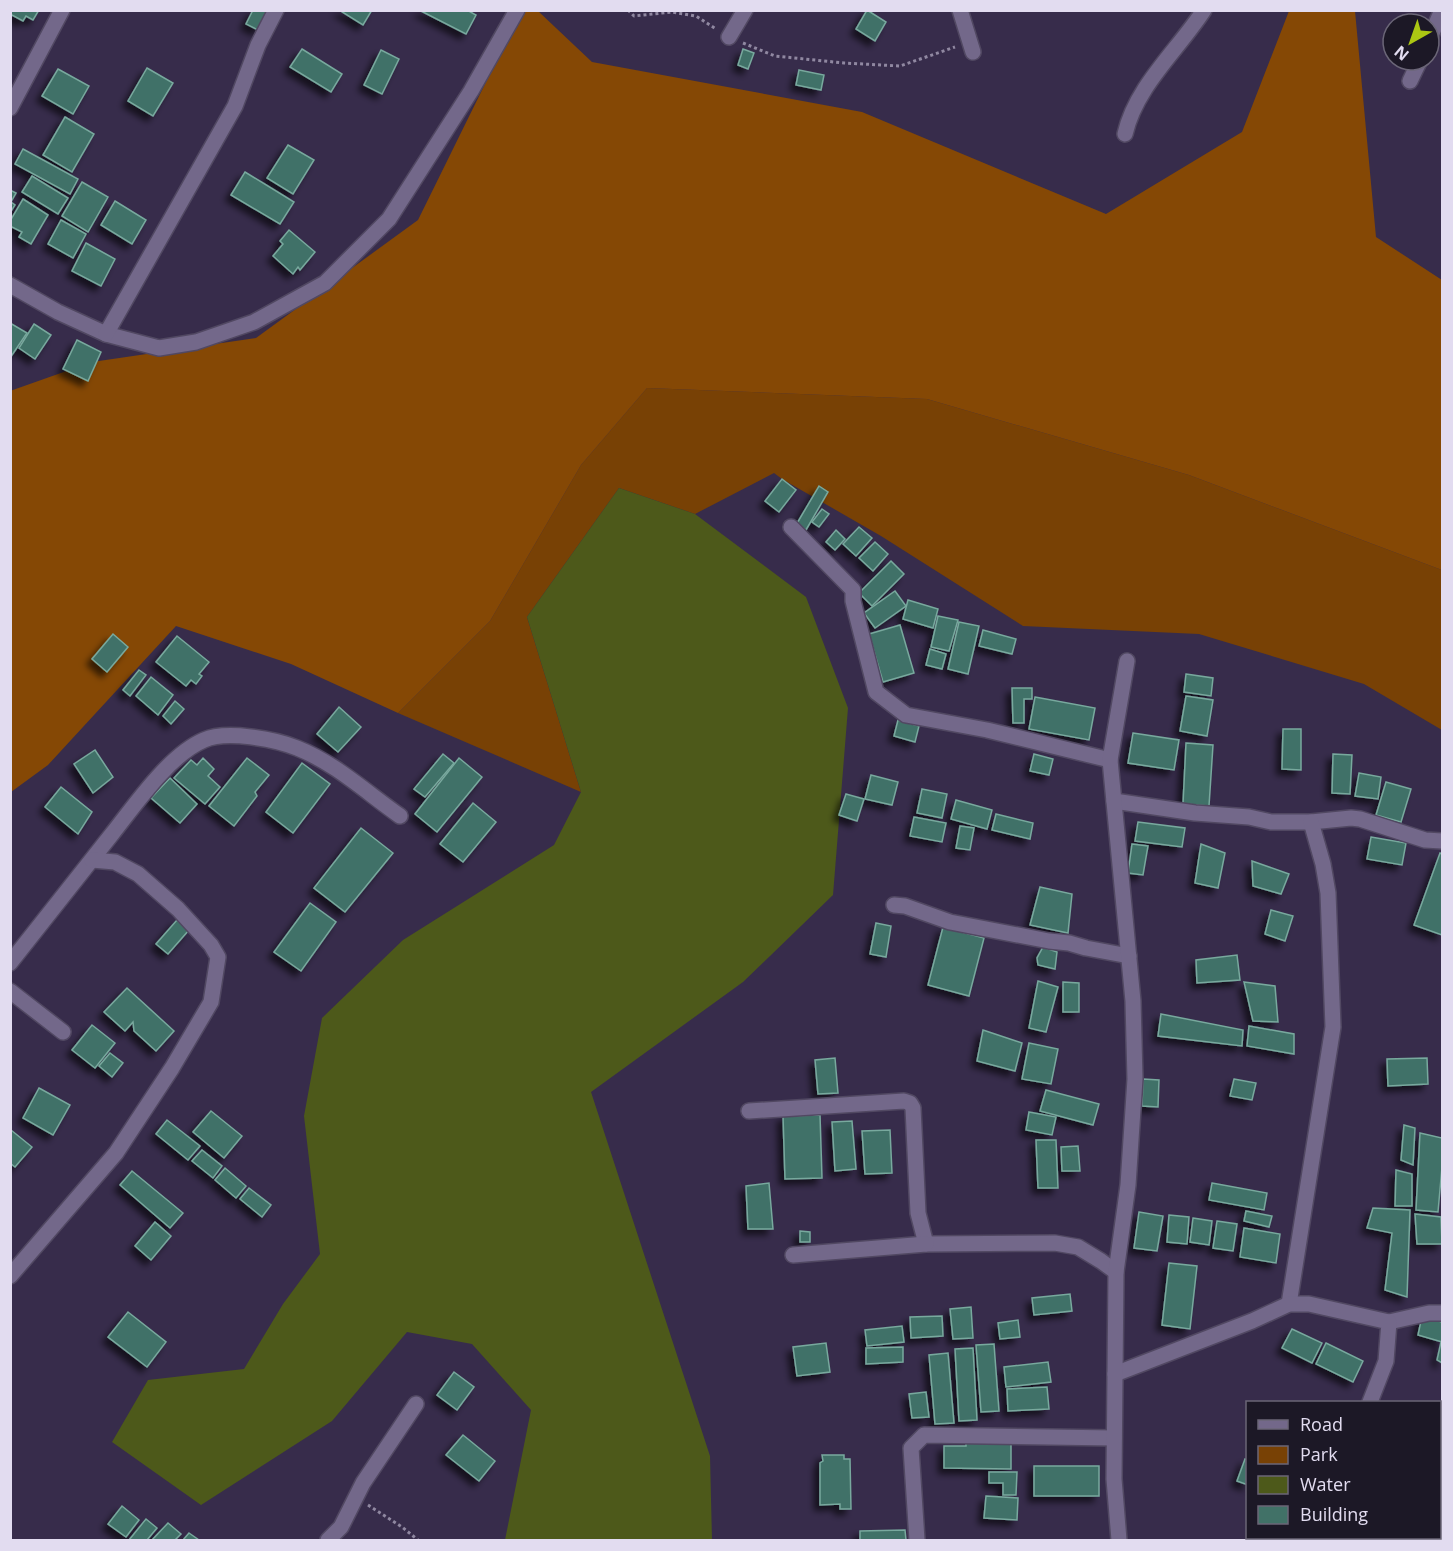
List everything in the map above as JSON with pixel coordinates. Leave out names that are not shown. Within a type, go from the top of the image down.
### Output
[{"type":"street","points":[[10,108],[62,10]]},
{"type":"street","points":[[106,334],[235,106],[258,45],[276,10]]},
{"type":"street","points":[[10,285],[58,312],[106,334],[159,348],[196,342],[254,322],[325,283],[389,219],[471,91],[517,10]]},
{"type":"street","points":[[729,37],[745,10]]},
{"type":"street","points":[[960,10],[973,52]]},
{"type":"street","points":[[1125,134],[1128,122],[1141,97],[1204,10]]},
{"type":"street","points":[[1410,81],[1414,72]]},
{"type":"street","points":[[791,527],[853,590],[853,601],[876,692],[906,715],[987,730],[1110,760]]},
{"type":"street","points":[[1119,1540],[1114,1479],[1116,1272],[1128,1185],[1135,1079],[1133,1001],[1110,760],[1127,661]]},
{"type":"street","points":[[10,963],[157,778],[190,748],[204,739],[220,736],[246,737],[296,748],[320,759],[400,816]]},
{"type":"street","points":[[1114,801],[1195,813],[1249,817],[1271,822],[1360,819],[1425,840],[1443,841]]},
{"type":"street","points":[[1288,1304],[1333,1027],[1328,893],[1323,864],[1311,822]]},
{"type":"street","points":[[10,1276],[116,1153],[172,1068],[211,1002],[218,957],[211,945],[178,909],[138,874],[115,862],[92,860]]},
{"type":"street","points":[[894,905],[905,906],[950,922],[1129,956]]},
{"type":"street","points":[[10,991],[63,1032]]},
{"type":"street","points":[[749,1111],[904,1101],[910,1103],[913,1108],[918,1213],[926,1244]]},
{"type":"street","points":[[794,1255],[926,1244],[1055,1243],[1078,1247],[1116,1272]]},
{"type":"street","points":[[1115,1374],[1288,1304],[1309,1304],[1389,1322],[1443,1312]]},
{"type":"street","points":[[1370,1401],[1386,1361],[1389,1322]]},
{"type":"street","points":[[328,1540],[341,1527],[363,1483],[416,1404]]},
{"type":"street","points":[[917,1540],[911,1448],[924,1436],[1114,1438]]},
{"type":"path","points":[[628,10],[634,16],[672,12],[696,16],[729,37],[775,56],[900,66],[952,47],[973,52]]},
{"type":"path","points":[[356,1497],[418,1540]]},
{"type":"green space","points":[[647,388],[927,399],[1189,475],[1442,570],[1442,730],[1364,684],[1199,634],[1023,626],[881,536],[774,473],[695,514],[619,488],[527,617],[581,792],[398,713],[490,621],[581,465]]},
{"type":"shaded area","points":[[521,11],[538,11],[592,62],[862,112],[1106,214],[1242,132],[1289,11],[1355,11],[1376,237],[1442,280],[1442,570],[1189,475],[927,399],[647,388],[581,465],[490,621],[398,713],[291,664],[176,626],[48,765],[11,792],[10,391],[92,362],[256,338],[418,220]]},
{"type":"water","points":[[619,488],[695,514],[806,597],[848,708],[833,895],[743,982],[591,1092],[710,1456],[712,1540],[505,1540],[531,1410],[472,1344],[407,1332],[332,1421],[201,1505],[112,1442],[148,1380],[244,1369],[283,1304],[320,1254],[304,1116],[322,1018],[403,940],[554,845],[581,792],[527,617]]},
{"type":"building","points":[[10,10],[39,10],[33,20],[26,16],[23,21],[10,14]]},
{"type":"building","points":[[253,10],[269,10],[258,30],[246,24]]},
{"type":"building","points":[[339,10],[372,10],[363,25]]},
{"type":"building","points":[[419,10],[467,10],[476,15],[466,34]]},
{"type":"building","points":[[867,10],[886,22],[875,41],[856,29]]},
{"type":"building","points":[[302,49],[342,74],[331,92],[290,67]]},
{"type":"building","points":[[743,49],[754,53],[748,69],[738,65]]},
{"type":"building","points":[[381,50],[399,59],[382,94],[364,85]]},
{"type":"building","points":[[147,68],[173,83],[153,116],[128,101]]},
{"type":"building","points":[[58,69],[89,86],[73,114],[42,96]]},
{"type":"building","points":[[799,70],[824,75],[821,90],[796,85]]},
{"type":"building","points":[[65,117],[94,134],[72,172],[43,155]]},
{"type":"building","points":[[288,145],[314,160],[293,194],[267,178]]},
{"type":"building","points":[[23,149],[78,179],[70,194],[15,164]]},
{"type":"building","points":[[245,172],[294,202],[280,224],[231,195]]},
{"type":"building","points":[[32,176],[68,198],[58,214],[22,192]]},
{"type":"building","points":[[82,182],[108,197],[88,232],[62,216]]},
{"type":"building","points":[[10,190],[16,193],[11,202],[15,205],[10,213]]},
{"type":"building","points":[[23,199],[48,215],[31,244],[19,237],[22,232],[10,226],[10,221]]},
{"type":"building","points":[[115,201],[146,220],[132,244],[101,225]]},
{"type":"building","points":[[61,220],[86,234],[73,258],[48,244]]},
{"type":"building","points":[[289,230],[315,252],[300,270],[298,267],[293,274],[273,256],[283,244],[280,241]]},
{"type":"building","points":[[86,243],[115,259],[101,286],[72,271]]},
{"type":"building","points":[[10,323],[27,333],[10,358]]},
{"type":"building","points":[[34,324],[51,335],[35,359],[19,348]]},
{"type":"building","points":[[77,340],[101,352],[88,381],[63,369]]},
{"type":"building","points":[[782,479],[796,490],[779,512],[765,501]]},
{"type":"building","points":[[819,486],[828,492],[806,530],[796,525]]},
{"type":"building","points":[[822,509],[829,514],[819,527],[812,522]]},
{"type":"building","points":[[859,527],[872,538],[856,556],[843,544]]},
{"type":"building","points":[[836,530],[845,539],[835,550],[826,542]]},
{"type":"building","points":[[875,542],[888,554],[873,571],[859,558]]},
{"type":"building","points":[[891,561],[904,574],[872,606],[859,593]]},
{"type":"building","points":[[895,591],[906,606],[875,628],[864,613]]},
{"type":"building","points":[[908,600],[938,609],[933,628],[903,619]]},
{"type":"building","points":[[938,616],[958,620],[949,651],[931,647]]},
{"type":"building","points":[[959,622],[979,626],[968,674],[948,669]]},
{"type":"building","points":[[900,625],[914,673],[883,682],[869,634]]},
{"type":"building","points":[[983,630],[1016,639],[1012,654],[979,646]]},
{"type":"building","points":[[113,634],[128,647],[107,672],[92,659]]},
{"type":"building","points":[[177,636],[209,662],[199,674],[202,676],[196,684],[191,680],[186,686],[156,662]]},
{"type":"building","points":[[930,649],[946,654],[942,669],[926,665]]},
{"type":"building","points":[[139,670],[146,675],[130,696],[123,690]]},
{"type":"building","points":[[1186,674],[1213,678],[1211,696],[1184,692]]},
{"type":"building","points":[[151,677],[173,695],[158,715],[136,696]]},
{"type":"building","points":[[1012,688],[1032,688],[1032,699],[1024,699],[1024,723],[1013,723]]},
{"type":"building","points":[[1186,696],[1213,700],[1207,736],[1180,731]]},
{"type":"building","points":[[1035,697],[1095,708],[1089,740],[1029,729]]},
{"type":"building","points":[[175,701],[184,709],[171,724],[163,716]]},
{"type":"building","points":[[339,707],[361,727],[338,752],[317,734]]},
{"type":"building","points":[[898,720],[919,726],[915,742],[894,736]]},
{"type":"building","points":[[1283,729],[1301,729],[1301,770],[1282,769]]},
{"type":"building","points":[[1133,733],[1179,740],[1174,770],[1128,763]]},
{"type":"building","points":[[1186,743],[1213,745],[1209,806],[1183,804]]},
{"type":"building","points":[[95,750],[113,777],[93,793],[74,764]]},
{"type":"building","points":[[443,754],[454,763],[425,797],[414,789]]},
{"type":"building","points":[[1034,754],[1053,759],[1049,775],[1030,771]]},
{"type":"building","points":[[1333,754],[1352,755],[1350,794],[1332,793]]},
{"type":"building","points":[[203,758],[214,769],[208,776],[220,787],[205,804],[174,778],[191,760],[197,765]]},
{"type":"building","points":[[247,758],[269,775],[255,792],[257,796],[234,826],[209,806]]},
{"type":"building","points":[[459,758],[482,777],[437,832],[415,814]]},
{"type":"building","points":[[302,763],[330,784],[293,833],[266,812]]},
{"type":"building","points":[[1359,773],[1381,777],[1378,799],[1355,796]]},
{"type":"building","points":[[871,775],[898,782],[892,805],[865,799]]},
{"type":"building","points":[[170,778],[197,804],[180,823],[151,798]]},
{"type":"building","points":[[1386,782],[1411,789],[1401,822],[1376,815]]},
{"type":"building","points":[[61,787],[92,812],[78,834],[45,807]]},
{"type":"building","points":[[922,789],[947,794],[942,818],[917,813]]},
{"type":"building","points":[[846,794],[864,799],[857,821],[839,815]]},
{"type":"building","points":[[956,800],[992,810],[987,829],[951,819]]},
{"type":"building","points":[[473,803],[496,822],[463,862],[440,844]]},
{"type":"building","points":[[996,814],[1033,823],[1030,839],[992,830]]},
{"type":"building","points":[[914,817],[946,823],[942,842],[910,836]]},
{"type":"building","points":[[1138,822],[1185,828],[1182,847],[1135,841]]},
{"type":"building","points":[[960,826],[974,828],[970,850],[956,848]]},
{"type":"building","points":[[361,828],[393,853],[345,912],[314,888]]},
{"type":"building","points":[[1371,837],[1406,843],[1402,865],[1367,859]]},
{"type":"building","points":[[1132,844],[1148,846],[1143,875],[1128,873]]},
{"type":"building","points":[[1201,844],[1225,853],[1218,888],[1195,883]]},
{"type":"building","points":[[1440,853],[1442,854],[1442,935],[1414,925]]},
{"type":"building","points":[[1252,861],[1289,874],[1281,894],[1253,886]]},
{"type":"building","points":[[1040,887],[1072,894],[1068,933],[1030,925]]},
{"type":"building","points":[[310,903],[336,922],[301,971],[274,952]]},
{"type":"building","points":[[1271,910],[1293,916],[1285,941],[1265,934]]},
{"type":"building","points":[[177,920],[189,930],[168,954],[156,944]]},
{"type":"building","points":[[876,923],[891,926],[886,957],[870,954]]},
{"type":"building","points":[[943,927],[984,938],[969,996],[928,985]]},
{"type":"building","points":[[1043,947],[1057,952],[1055,969],[1038,965],[1037,958]]},
{"type":"building","points":[[1237,955],[1240,980],[1197,983],[1196,960]]},
{"type":"building","points":[[1038,981],[1058,987],[1046,1032],[1029,1028]]},
{"type":"building","points":[[1063,982],[1079,983],[1079,1012],[1063,1012]]},
{"type":"building","points":[[1244,982],[1275,986],[1278,1022],[1253,1021]]},
{"type":"building","points":[[127,988],[174,1031],[156,1051],[134,1031],[133,1022],[125,1031],[104,1012]]},
{"type":"building","points":[[1161,1014],[1243,1030],[1242,1046],[1158,1036]]},
{"type":"building","points":[[92,1025],[115,1043],[95,1068],[72,1050]]},
{"type":"building","points":[[1249,1026],[1294,1034],[1294,1054],[1247,1046]]},
{"type":"building","points":[[983,1030],[1022,1043],[1015,1071],[977,1061]]},
{"type":"building","points":[[1029,1043],[1058,1049],[1051,1084],[1022,1079]]},
{"type":"building","points":[[110,1053],[123,1063],[112,1077],[99,1066]]},
{"type":"building","points":[[835,1058],[838,1093],[818,1094],[815,1060]]},
{"type":"building","points":[[1427,1058],[1428,1084],[1388,1086],[1387,1059]]},
{"type":"building","points":[[1143,1079],[1159,1080],[1158,1107],[1142,1106]]},
{"type":"building","points":[[1234,1079],[1256,1083],[1252,1100],[1230,1096]]},
{"type":"building","points":[[39,1088],[70,1105],[53,1135],[23,1118]]},
{"type":"building","points":[[1046,1090],[1099,1104],[1093,1125],[1040,1111]]},
{"type":"building","points":[[211,1111],[242,1136],[224,1158],[193,1132]]},
{"type":"building","points":[[1029,1112],[1056,1117],[1052,1135],[1026,1130]]},
{"type":"building","points":[[820,1115],[822,1178],[785,1179],[783,1116]]},
{"type":"building","points":[[167,1120],[200,1146],[188,1160],[156,1134]]},
{"type":"building","points":[[852,1121],[856,1169],[835,1171],[832,1122]]},
{"type":"building","points":[[1404,1125],[1415,1128],[1413,1165],[1401,1160]]},
{"type":"building","points":[[11,1130],[32,1147],[15,1167],[10,1163]]},
{"type":"building","points":[[890,1130],[892,1173],[865,1174],[862,1131]]},
{"type":"building","points":[[1420,1133],[1442,1138],[1438,1212],[1416,1210]]},
{"type":"building","points":[[1036,1140],[1056,1140],[1058,1188],[1038,1188]]},
{"type":"building","points":[[1078,1146],[1080,1171],[1062,1171],[1061,1147]]},
{"type":"building","points":[[202,1150],[222,1166],[213,1178],[192,1161]]},
{"type":"building","points":[[225,1168],[246,1186],[236,1198],[215,1180]]},
{"type":"building","points":[[1396,1170],[1412,1174],[1412,1206],[1395,1206]]},
{"type":"building","points":[[132,1171],[183,1213],[170,1228],[120,1185]]},
{"type":"building","points":[[769,1183],[773,1229],[748,1229],[746,1186]]},
{"type":"building","points":[[1212,1183],[1267,1193],[1264,1210],[1209,1200]]},
{"type":"building","points":[[249,1188],[271,1205],[262,1217],[240,1199]]},
{"type":"building","points":[[1373,1208],[1410,1210],[1407,1297],[1385,1290],[1392,1233],[1367,1228]]},
{"type":"building","points":[[1246,1211],[1272,1216],[1269,1227],[1244,1221]]},
{"type":"building","points":[[1139,1212],[1163,1216],[1157,1251],[1134,1248]]},
{"type":"building","points":[[1415,1214],[1441,1217],[1442,1244],[1417,1244]]},
{"type":"building","points":[[1169,1215],[1189,1217],[1187,1244],[1167,1242]]},
{"type":"building","points":[[1193,1218],[1212,1221],[1209,1245],[1190,1242]]},
{"type":"building","points":[[1217,1221],[1237,1224],[1233,1251],[1213,1248]]},
{"type":"building","points":[[155,1222],[171,1236],[151,1260],[135,1246]]},
{"type":"building","points":[[1244,1228],[1280,1234],[1276,1263],[1240,1257]]},
{"type":"building","points":[[800,1231],[810,1232],[810,1242],[800,1242]]},
{"type":"building","points":[[1169,1263],[1197,1266],[1190,1329],[1162,1325]]},
{"type":"building","points":[[1070,1294],[1072,1311],[1034,1315],[1032,1298]]},
{"type":"building","points":[[971,1307],[973,1338],[953,1339],[950,1309]]},
{"type":"building","points":[[128,1312],[166,1342],[147,1367],[108,1337]]},
{"type":"building","points":[[942,1316],[943,1336],[911,1338],[910,1317]]},
{"type":"building","points":[[1422,1316],[1442,1322],[1442,1342],[1418,1335]]},
{"type":"building","points":[[1018,1320],[1020,1337],[1000,1339],[998,1323]]},
{"type":"building","points":[[902,1326],[904,1342],[867,1346],[865,1330]]},
{"type":"building","points":[[1292,1329],[1322,1343],[1312,1363],[1282,1348]]},
{"type":"building","points":[[826,1343],[830,1372],[797,1376],[793,1347]]},
{"type":"building","points":[[1326,1343],[1363,1361],[1353,1382],[1316,1364]]},
{"type":"building","points":[[1442,1343],[1442,1363],[1437,1360]]},
{"type":"building","points":[[994,1344],[999,1411],[981,1412],[976,1345]]},
{"type":"building","points":[[903,1347],[903,1362],[866,1364],[866,1348]]},
{"type":"building","points":[[973,1348],[977,1420],[959,1421],[955,1349]]},
{"type":"building","points":[[948,1353],[954,1423],[935,1424],[929,1355]]},
{"type":"building","points":[[1048,1362],[1051,1382],[1006,1387],[1004,1367]]},
{"type":"building","points":[[454,1372],[474,1387],[457,1410],[437,1395]]},
{"type":"building","points":[[1047,1387],[1049,1409],[1008,1411],[1007,1389]]},
{"type":"building","points":[[926,1392],[929,1417],[912,1418],[909,1394]]},
{"type":"building","points":[[463,1435],[495,1461],[479,1481],[446,1455]]},
{"type":"building","points":[[966,1441],[1011,1443],[1011,1469],[944,1468],[944,1446],[966,1446]]},
{"type":"building","points":[[822,1455],[844,1455],[844,1459],[850,1459],[851,1509],[840,1509],[840,1504],[820,1505]]},
{"type":"building","points":[[1245,1459],[1246,1459],[1246,1484],[1237,1481]]},
{"type":"building","points":[[1034,1466],[1099,1466],[1099,1496],[1034,1496]]},
{"type":"building","points":[[989,1472],[1017,1472],[1016,1495],[1003,1495],[1003,1483],[989,1483]]},
{"type":"building","points":[[986,1496],[1018,1498],[1017,1520],[984,1518]]},
{"type":"building","points":[[122,1506],[139,1520],[126,1537],[108,1524]]},
{"type":"building","points":[[146,1519],[157,1528],[147,1540],[129,1540]]},
{"type":"building","points":[[168,1523],[181,1534],[175,1540],[152,1540]]},
{"type":"building","points":[[905,1530],[906,1540],[860,1540],[860,1531]]},
{"type":"building","points":[[189,1533],[199,1540],[183,1540]]},
{"type":"building","points":[[1380,1539],[1384,1540],[1345,1540]]}]
